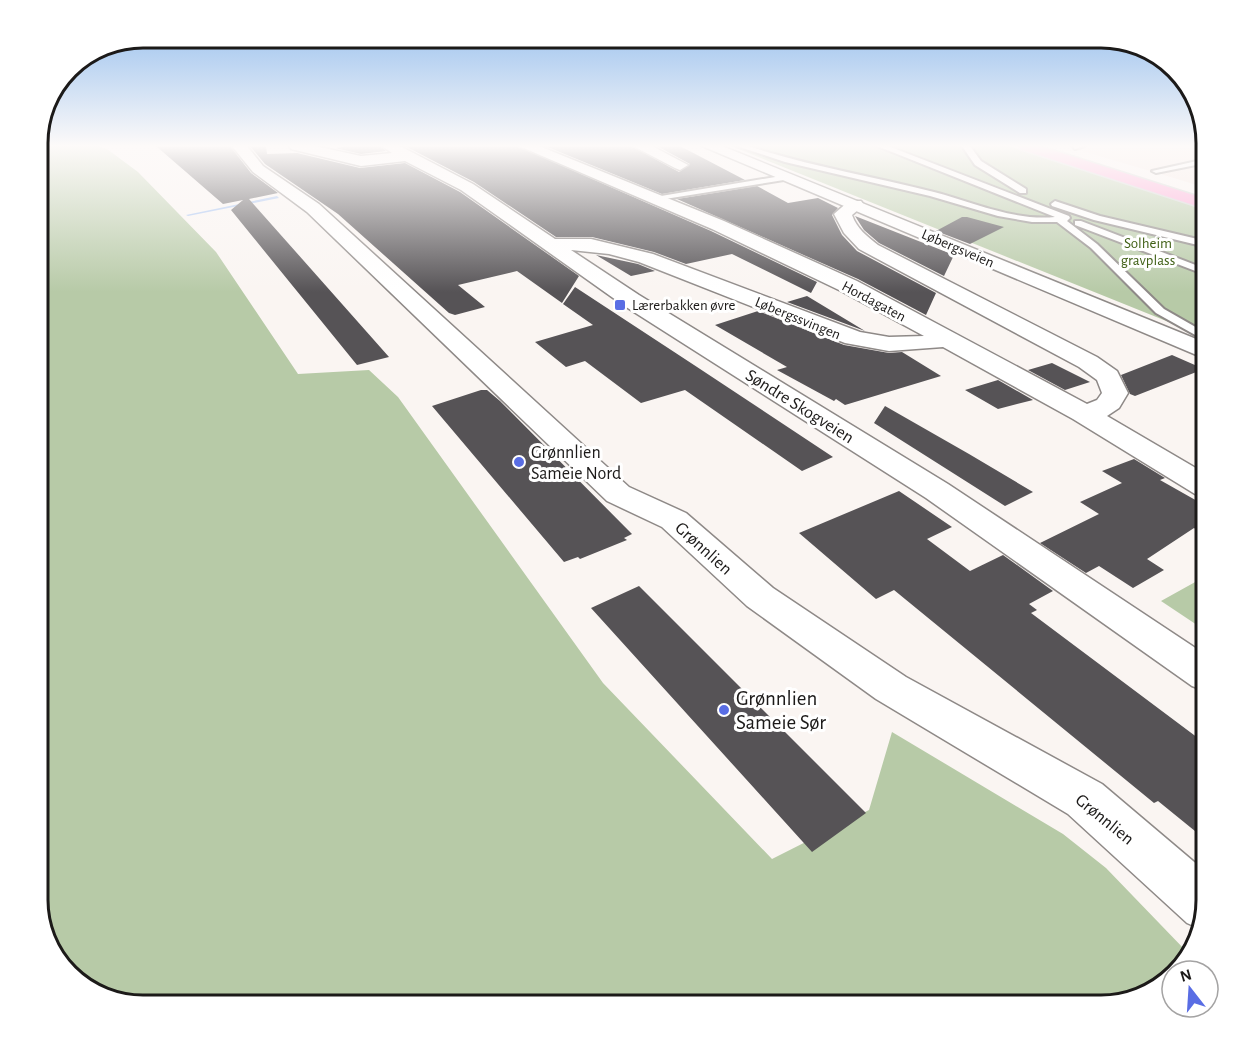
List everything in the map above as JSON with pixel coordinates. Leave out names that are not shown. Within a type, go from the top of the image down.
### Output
[{"type":"highway","points":[[1177,195],[1196,201]]},
{"type":"street","name":"Grønnlien","points":[[294,195],[313,208],[618,494],[640,502],[675,520],[760,597],[891,688],[1085,799],[1196,897]]},
{"type":"street","name":"Søndre Skogveien","points":[[477,195],[631,300],[937,492],[1196,668]]},
{"type":"street","name":"Hordagaten","points":[[641,195],[784,255],[1083,413],[1196,481]]},
{"type":"street","name":"Løbergsveien","points":[[830,195],[1196,347]]},
{"type":"street","points":[[855,205],[846,209],[844,218],[856,237],[871,249],[1088,362],[1108,376],[1115,393],[1112,402],[1102,410],[1083,413]]},
{"type":"street","name":"Løbergssvingen","points":[[551,245],[595,243],[640,254],[852,339],[901,345],[924,345],[946,339]]},
{"type":"lane","points":[[665,196],[674,195]]},
{"type":"lane","points":[[933,195],[1035,221],[1061,215],[1196,242]]},
{"type":"lane","points":[[1008,195],[1196,268]]},
{"type":"lane","points":[[1025,195],[1061,215],[1160,311],[1196,332]]},
{"type":"green space","points":[[48,195],[160,195],[216,252],[298,374],[369,370],[398,397],[603,683],[772,859],[869,810],[892,732],[1063,834],[1106,868],[1183,948],[1175,959],[1160,959],[1160,974],[1138,988],[1101,995],[143,995],[112,990],[95,982],[80,971],[58,942],[51,925],[48,906]]},
{"type":"green space","name":"Solheim gravplass","points":[[852,195],[1161,195],[1196,206],[1196,333]]},
{"type":"green space","points":[[1196,582],[1196,624],[1161,601]]},
{"type":"building","points":[[212,195],[270,195],[249,199],[389,357],[357,365],[231,210],[243,200],[223,204]]},
{"type":"building","points":[[310,195],[464,195],[579,276],[562,303],[517,271],[458,285],[485,307],[455,315],[449,313],[338,214]]},
{"type":"building","points":[[493,195],[628,195],[711,231],[817,282],[811,293],[732,254],[686,264],[654,252],[592,237],[556,237]]},
{"type":"building","points":[[704,195],[773,195],[788,203],[818,198],[838,208],[832,215],[842,235],[857,251],[936,293],[926,315],[858,279],[677,199]]},
{"type":"building","points":[[855,216],[954,255],[944,276],[879,243],[864,230]]},
{"type":"building","points":[[962,217],[1004,227],[970,244],[936,231]]},
{"type":"building","points":[[596,255],[638,264],[655,271],[631,276]]},
{"type":"building","points":[[575,287],[833,457],[802,471],[685,390],[641,403],[585,361],[566,367],[535,342],[593,325],[563,304]]},
{"type":"building","points":[[807,296],[865,331],[787,302]]},
{"type":"building","points":[[758,311],[844,345],[889,353],[902,352],[941,376],[845,405],[777,370],[787,367],[715,325]]},
{"type":"building","points":[[1172,355],[1196,366],[1196,372],[1135,396],[1130,394],[1121,375]]},
{"type":"building","points":[[1052,363],[1090,382],[1065,390],[1028,370]]},
{"type":"building","points":[[998,380],[1033,400],[998,409],[965,390]]},
{"type":"building","name":"Grønnlien Sameie Nord","points":[[487,390],[500,401],[632,534],[624,538],[627,540],[580,559],[578,557],[564,562],[432,406]]},
{"type":"building","points":[[885,406],[1033,492],[1005,506],[874,423]]},
{"type":"building","points":[[1134,459],[1165,478],[1160,480],[1196,500],[1196,529],[1194,528],[1147,559],[1164,570],[1133,588],[1099,566],[1086,573],[1040,543],[1099,514],[1080,502],[1122,483],[1102,471]]},
{"type":"building","points":[[899,491],[952,527],[927,539],[970,571],[1003,555],[1053,591],[1029,604],[1037,610],[1031,613],[1196,737],[1196,832],[1158,801],[1154,803],[894,590],[876,599],[799,533]]},
{"type":"building","name":"Grønnlien Sameie Sør","points":[[639,586],[866,813],[812,852],[591,608]]},
{"type":"waterway","points":[[188,215],[277,197]]},
{"type":"place","name":"Lærerbakken øvre","points":[[620,305]]},
{"type":"place","name":"Grønnlien Sameie Nord","points":[[519,462]]},
{"type":"place","name":"Grønnlien Sameie Sør","points":[[724,710]]}]
